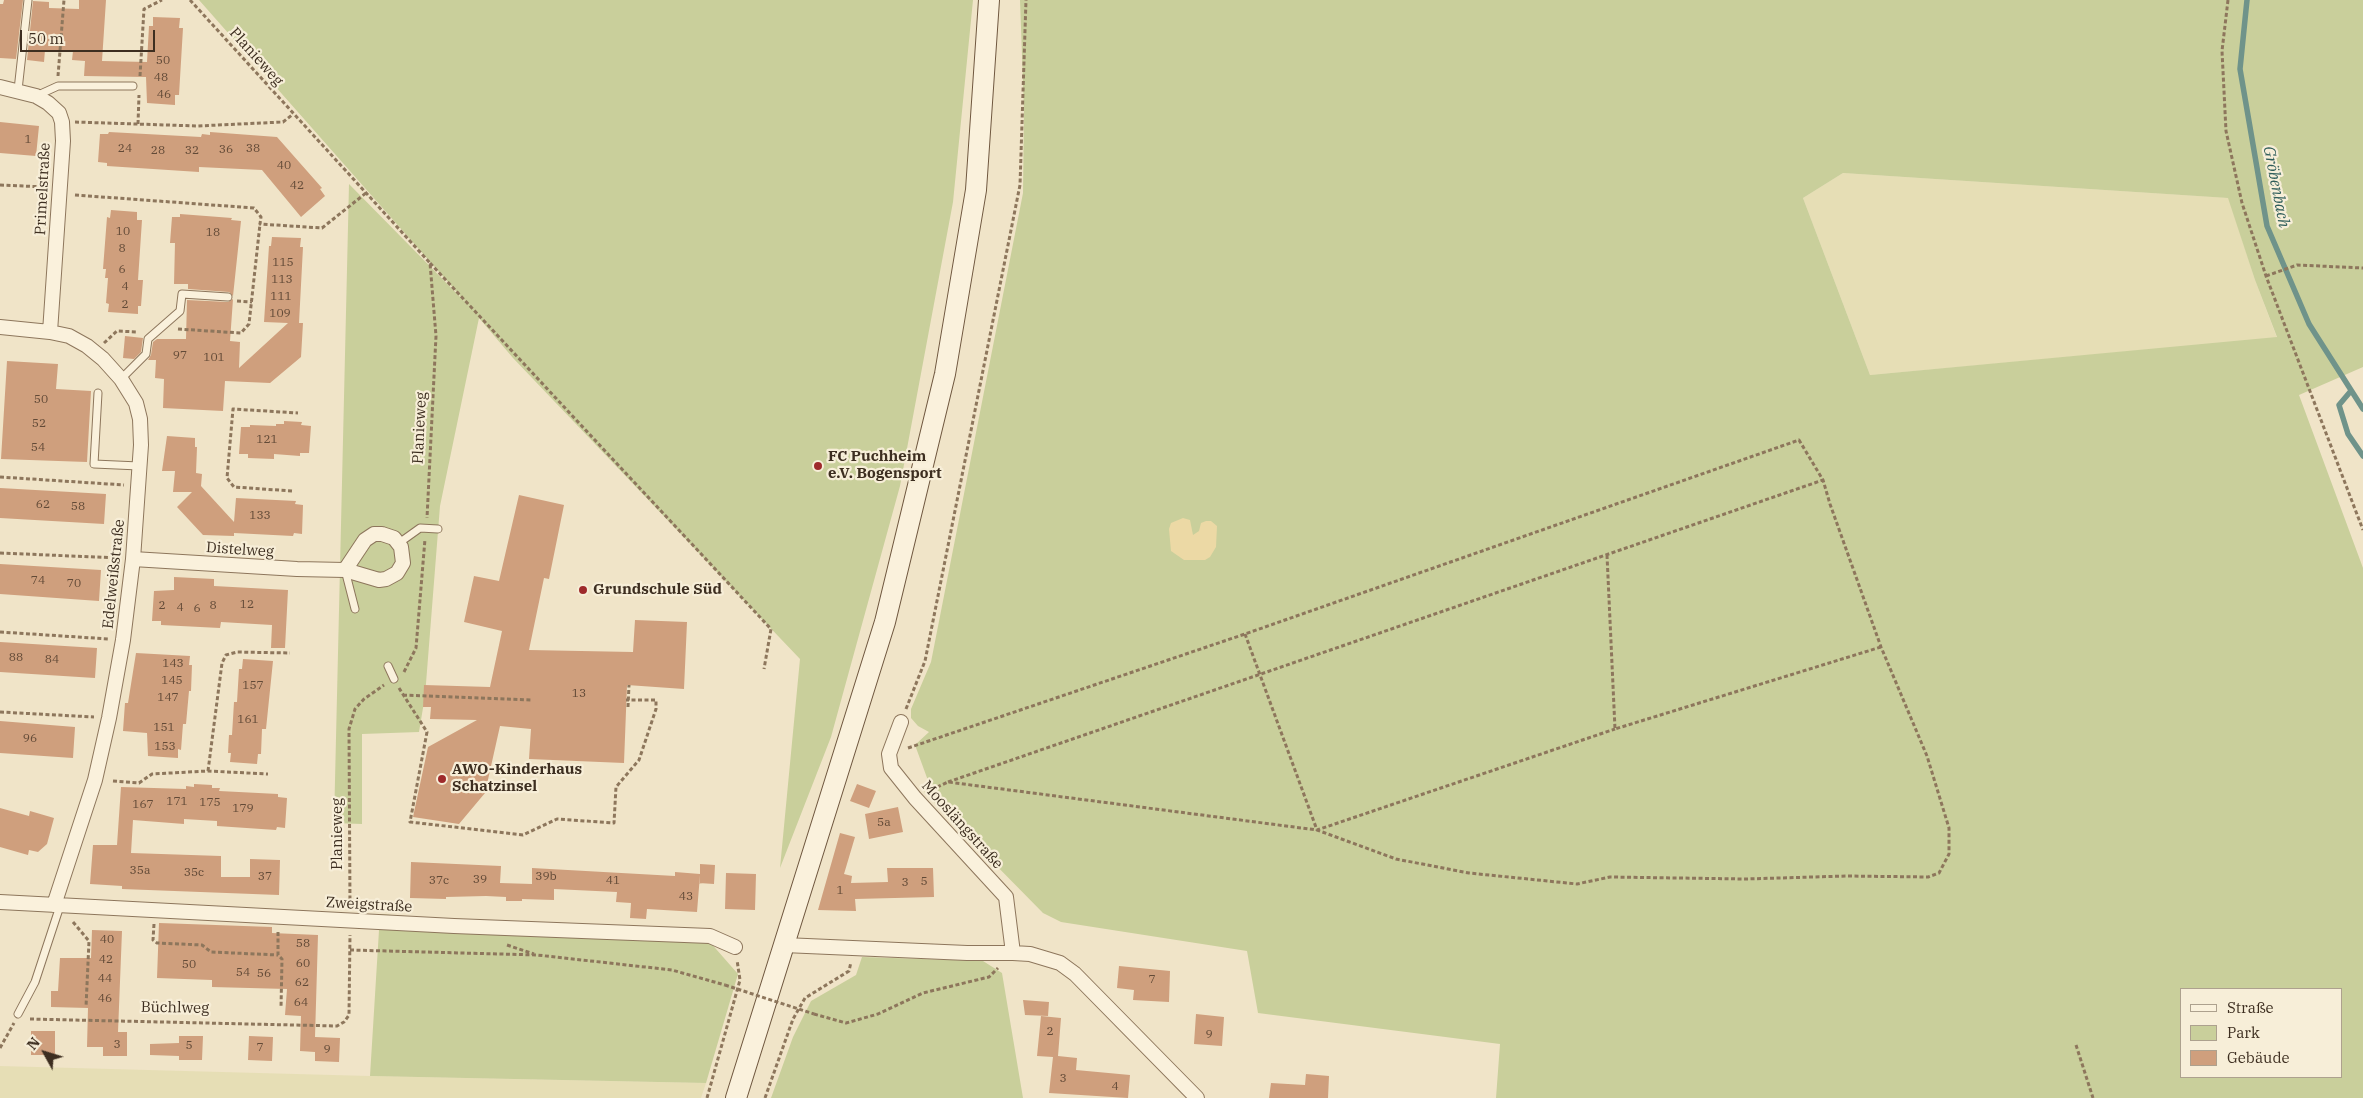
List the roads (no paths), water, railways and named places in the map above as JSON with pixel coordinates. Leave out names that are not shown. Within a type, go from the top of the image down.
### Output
[{"type":"street","points":[[736,1098],[885,622],[945,374],[976,190],[989,0]]},
{"type":"street","points":[[0,87],[36,96]]},
{"type":"street","name":"Primelstraße","points":[[36,96],[48,103],[59,113],[62,122],[60,194],[50,332]]},
{"type":"street","name":"Edelweißstraße","points":[[0,328],[50,332],[69,336],[94,352],[121,379],[136,403],[140,419],[140,466],[133,559],[124,640],[109,718],[94,780],[57,908]]},
{"type":"street","points":[[345,570],[362,543],[370,536],[386,534],[399,543]]},
{"type":"street","name":"Distelweg","points":[[133,559],[297,570],[345,570],[375,579],[390,578],[397,573],[403,562],[404,555],[399,543]]},
{"type":"street","name":"Mooslängstraße","points":[[901,722],[889,754],[891,768],[915,798],[1006,897],[1013,953]]},
{"type":"street","name":"Zweigstraße","points":[[0,902],[57,908],[710,936],[735,947]]},
{"type":"street","points":[[784,945],[1030,954],[1060,963],[1075,974],[1197,1098]]},
{"type":"lane","points":[[18,90],[28,0]]},
{"type":"lane","points":[[36,96],[58,86],[136,86]]},
{"type":"lane","points":[[121,379],[146,354],[148,339],[180,311],[182,294],[228,297]]},
{"type":"lane","points":[[98,393],[94,464],[140,466]]},
{"type":"lane","points":[[399,543],[420,528],[438,529]]},
{"type":"lane","points":[[345,570],[355,609]]},
{"type":"lane","points":[[388,666],[394,679]]},
{"type":"lane","points":[[18,1014],[36,982],[57,908]]},
{"type":"waterway","name":"Gröbenbach","points":[[2247,0],[2240,69],[2267,226],[2309,324],[2363,409]]},
{"type":"waterway","name":"Gröbenbach","points":[[2350,392],[2339,405],[2348,434],[2363,456]]},
{"type":"place","name":"FC Puchheim e.V. Bogensport","points":[[818,466]]},
{"type":"place","name":"Grundschule Süd","points":[[583,590]]},
{"type":"place","name":"AWO-Kinderhaus Schatzinsel","points":[[442,779]]}]
